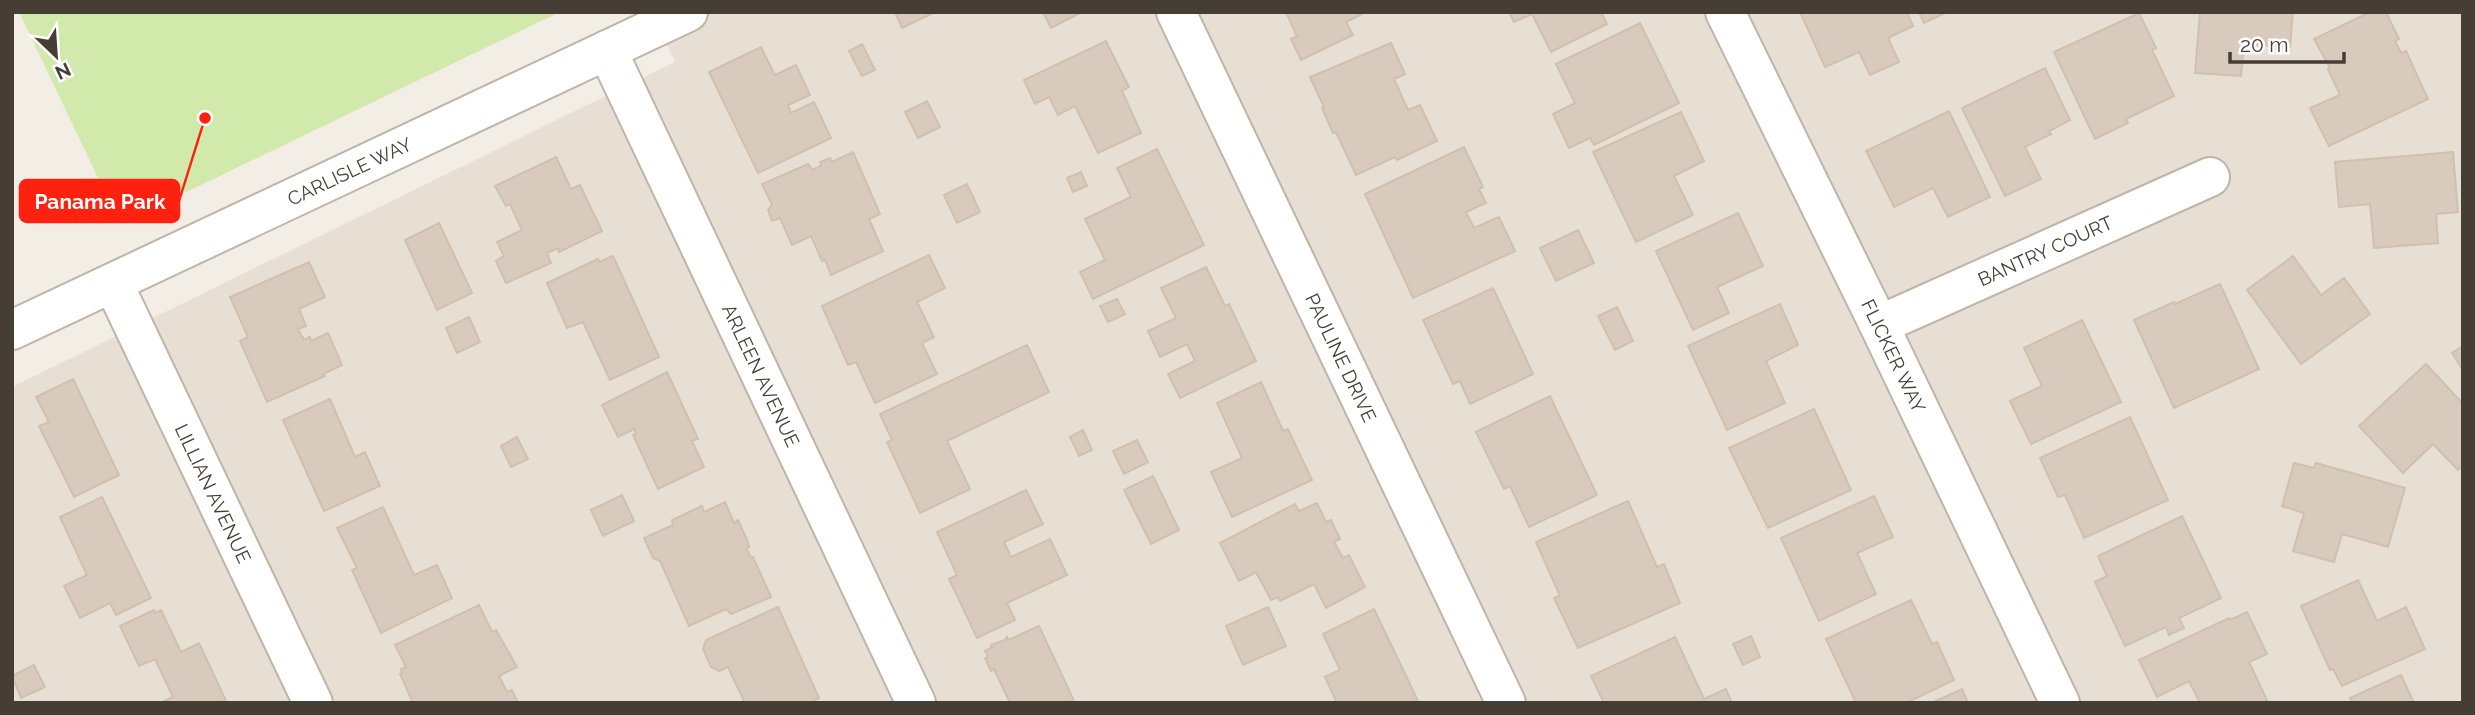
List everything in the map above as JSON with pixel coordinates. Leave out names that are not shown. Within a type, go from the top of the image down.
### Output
[{"type":"street","name":"CARLISLE WAY","points":[[12,330],[688,12]]},
{"type":"street","name":"PAULINE DRIVE","points":[[1176,12],[1506,703]]},
{"type":"street","name":"FLICKER WAY","points":[[1726,12],[2060,703]]},
{"type":"street","name":"ARLEEN AVENUE","points":[[607,50],[916,703]]},
{"type":"street","name":"BANTRY COURT","points":[[1879,325],[2210,177]]},
{"type":"street","name":"LILLIAN AVENUE","points":[[113,283],[313,703]]},
{"type":"shaded area","points":[[651,12],[2463,12],[2463,703],[12,703],[12,387],[675,62]]},
{"type":"green space","points":[[19,12],[560,12],[120,224]]},
{"type":"building","points":[[895,12],[935,12],[902,28]]},
{"type":"building","points":[[1043,12],[1082,12],[1051,28]]},
{"type":"building","points":[[1286,12],[1366,12],[1346,22],[1353,35],[1301,60],[1291,39],[1297,36]]},
{"type":"building","points":[[1509,12],[1601,12],[1607,24],[1551,52],[1532,14],[1514,22]]},
{"type":"building","points":[[1800,12],[1907,12],[1913,26],[1888,38],[1899,62],[1870,75],[1859,52],[1825,67]]},
{"type":"building","points":[[1919,12],[1947,12],[1924,23]]},
{"type":"building","points":[[2200,12],[2293,12],[2290,47],[2244,44],[2241,76],[2195,73]]},
{"type":"building","points":[[2370,12],[2386,12],[2399,39],[2395,41],[2401,53],[2406,51],[2428,99],[2329,146],[2310,108],[2340,95],[2328,69],[2330,68],[2314,39]]},
{"type":"building","points":[[2139,13],[2156,48],[2152,50],[2174,96],[2126,119],[2128,123],[2095,139],[2054,52]]},
{"type":"building","points":[[1640,23],[1679,103],[1594,145],[1590,138],[1569,148],[1553,114],[1575,103],[1556,64]]},
{"type":"building","points":[[1106,41],[1129,87],[1122,91],[1141,133],[1098,153],[1075,106],[1058,115],[1049,97],[1035,104],[1024,80]]},
{"type":"building","points":[[1391,43],[1405,74],[1394,79],[1408,110],[1420,105],[1437,141],[1356,175],[1336,132],[1333,133],[1310,77]]},
{"type":"building","points":[[862,44],[875,70],[862,76],[849,51]]},
{"type":"building","points":[[761,47],[775,75],[796,65],[810,95],[788,105],[791,113],[814,102],[831,138],[758,173],[709,72]]},
{"type":"building","points":[[2045,68],[2070,120],[2049,131],[2051,134],[2025,147],[2041,179],[2005,196],[1962,108]]},
{"type":"building","points":[[927,101],[940,127],[918,138],[905,112]]},
{"type":"building","points":[[1949,111],[1990,197],[1948,217],[1933,188],[1894,207],[1866,151]]},
{"type":"building","points":[[1681,112],[1704,161],[1674,176],[1693,215],[1636,242],[1593,152]]},
{"type":"building","points":[[1464,147],[1483,187],[1479,189],[1486,203],[1466,212],[1474,228],[1499,217],[1515,251],[1413,298],[1365,194]]},
{"type":"building","points":[[1157,149],[1204,245],[1093,299],[1080,272],[1105,260],[1085,219],[1131,197],[1117,168]]},
{"type":"building","points":[[853,152],[880,214],[869,219],[883,251],[831,275],[811,236],[792,245],[780,218],[772,221],[768,210],[772,205],[762,184],[808,164],[812,170],[821,166],[820,162],[830,158],[832,162]]},
{"type":"building","points":[[2453,152],[2458,212],[2436,214],[2438,243],[2374,248],[2370,204],[2339,207],[2335,162]]},
{"type":"building","points":[[556,157],[571,189],[580,185],[602,231],[559,252],[558,248],[547,253],[551,263],[506,283],[496,261],[504,256],[497,242],[522,230],[510,204],[506,206],[495,186]]},
{"type":"building","points":[[1081,172],[1087,186],[1073,192],[1067,178]]},
{"type":"building","points":[[967,184],[980,212],[957,223],[944,195]]},
{"type":"building","points":[[1738,213],[1763,266],[1717,287],[1729,313],[1693,330],[1656,251]]},
{"type":"building","points":[[439,223],[472,293],[437,310],[405,240]]},
{"type":"building","points":[[1578,230],[1594,263],[1556,281],[1540,248]]},
{"type":"building","points":[[929,255],[945,288],[917,302],[934,337],[922,343],[937,374],[875,403],[856,362],[848,365],[822,306]]},
{"type":"building","points":[[613,256],[659,357],[610,380],[583,322],[567,328],[547,283],[598,259],[599,262]]},
{"type":"building","points":[[2293,256],[2321,295],[2344,278],[2370,314],[2301,364],[2247,290]]},
{"type":"building","points":[[309,262],[325,297],[299,309],[306,326],[298,329],[304,340],[310,337],[311,341],[328,333],[342,365],[323,374],[325,376],[267,402],[240,341],[248,337],[230,297]]},
{"type":"building","points":[[1206,267],[1225,306],[1229,304],[1256,361],[1180,398],[1168,374],[1195,361],[1187,344],[1160,357],[1148,331],[1176,318],[1161,288]]},
{"type":"building","points":[[2220,284],[2259,369],[2174,408],[2134,320]]},
{"type":"building","points":[[1493,288],[1533,374],[1470,404],[1460,381],[1453,384],[1423,320]]},
{"type":"building","points":[[1117,299],[1125,314],[1108,322],[1100,306]]},
{"type":"building","points":[[1780,304],[1798,345],[1766,361],[1785,403],[1727,430],[1688,346]]},
{"type":"building","points":[[1617,307],[1633,341],[1615,350],[1598,316]]},
{"type":"building","points":[[469,317],[480,342],[457,353],[446,328]]},
{"type":"building","points":[[2082,320],[2121,402],[2031,444],[2010,401],[2042,386],[2024,348]]},
{"type":"building","points":[[1027,345],[1049,392],[947,441],[970,489],[920,513],[887,442],[892,440],[880,414]]},
{"type":"building","points":[[2463,346],[2463,370],[2452,353]]},
{"type":"building","points":[[2426,364],[2463,404],[2463,465],[2458,470],[2433,444],[2403,473],[2359,426]]},
{"type":"building","points":[[667,372],[698,439],[692,441],[704,467],[658,489],[633,435],[636,434],[634,429],[618,437],[602,405]]},
{"type":"building","points":[[73,379],[119,475],[74,497],[39,426],[49,422],[36,397]]},
{"type":"building","points":[[1261,382],[1283,431],[1288,429],[1312,480],[1232,517],[1211,472],[1242,458],[1217,403]]},
{"type":"building","points":[[1550,396],[1597,495],[1529,527],[1510,486],[1504,489],[1476,432]]},
{"type":"building","points":[[330,399],[355,457],[365,452],[380,486],[324,511],[283,420]]},
{"type":"building","points":[[1814,409],[1851,490],[1768,528],[1729,448]]},
{"type":"building","points":[[2130,417],[2168,500],[2084,538],[2065,495],[2058,497],[2040,458]]},
{"type":"building","points":[[1083,430],[1092,450],[1079,456],[1070,437]]},
{"type":"building","points":[[517,437],[528,459],[511,467],[501,446]]},
{"type":"building","points":[[1137,440],[1148,462],[1124,474],[1113,451]]},
{"type":"building","points":[[2294,463],[2314,468],[2316,463],[2405,488],[2388,547],[2342,534],[2334,562],[2293,551],[2304,513],[2282,506]]},
{"type":"building","points":[[1153,476],[1179,530],[1151,544],[1124,490]]},
{"type":"building","points":[[1026,490],[1043,524],[1004,542],[1011,557],[1050,539],[1067,575],[1007,603],[1015,620],[977,638],[949,579],[957,575],[937,532]]},
{"type":"building","points":[[622,495],[634,521],[603,536],[591,510]]},
{"type":"building","points":[[1874,496],[1893,537],[1857,553],[1876,594],[1819,621],[1781,538]]},
{"type":"building","points":[[102,497],[151,598],[116,615],[110,603],[80,618],[64,586],[87,575],[60,517]]},
{"type":"building","points":[[1628,501],[1657,567],[1664,564],[1680,603],[1578,648],[1554,598],[1560,596],[1536,542]]},
{"type":"building","points":[[725,502],[734,523],[738,520],[748,542],[749,547],[746,548],[751,558],[753,557],[771,597],[731,614],[726,609],[689,626],[660,561],[653,558],[644,538],[673,525],[672,520],[702,506],[704,512]]},
{"type":"building","points":[[1317,503],[1326,522],[1331,520],[1340,539],[1334,542],[1343,558],[1349,555],[1365,587],[1326,608],[1314,584],[1280,601],[1278,597],[1271,600],[1256,572],[1239,581],[1220,543],[1295,504],[1299,511]]},
{"type":"building","points":[[383,507],[414,575],[437,565],[452,598],[381,633],[352,570],[357,568],[337,528]]},
{"type":"building","points":[[2182,516],[2221,598],[2179,618],[2184,628],[2169,635],[2166,627],[2125,646],[2095,582],[2107,576],[2098,556]]},
{"type":"building","points":[[2358,580],[2377,621],[2406,607],[2425,649],[2342,686],[2333,669],[2330,670],[2301,606]]},
{"type":"building","points":[[1911,600],[1932,644],[1937,642],[1954,680],[1906,703],[1856,703],[1826,639]]},
{"type":"building","points":[[479,605],[492,632],[496,630],[517,667],[499,676],[507,692],[512,690],[518,703],[413,703],[400,674],[401,669],[406,667],[395,645]]},
{"type":"building","points":[[778,607],[819,698],[809,703],[739,703],[744,701],[728,667],[719,671],[711,667],[703,649],[706,640]]},
{"type":"building","points":[[1268,607],[1286,646],[1243,665],[1226,626]]},
{"type":"building","points":[[1374,609],[1419,703],[1337,703],[1325,677],[1340,670],[1323,634]]},
{"type":"building","points":[[154,610],[155,613],[161,610],[181,652],[199,643],[227,703],[160,703],[173,697],[155,659],[139,666],[120,626]]},
{"type":"building","points":[[2247,612],[2267,654],[2249,662],[2267,700],[2262,703],[2200,703],[2189,681],[2157,697],[2139,660]]},
{"type":"building","points":[[1039,626],[1075,703],[1010,703],[994,669],[991,671],[985,651],[992,647],[991,645]]},
{"type":"building","points":[[1751,636],[1760,657],[1743,665],[1733,644]]},
{"type":"building","points":[[1675,637],[1704,699],[1726,689],[1732,703],[1604,703],[1591,676]]},
{"type":"building","points":[[34,665],[45,687],[21,698],[12,676]]},
{"type":"building","points":[[2401,675],[2414,703],[2353,703],[2350,698]]},
{"type":"building","points":[[1962,689],[1968,703],[1931,703]]},
{"type":"place","name":"Panama Park","points":[[205,118]]}]
